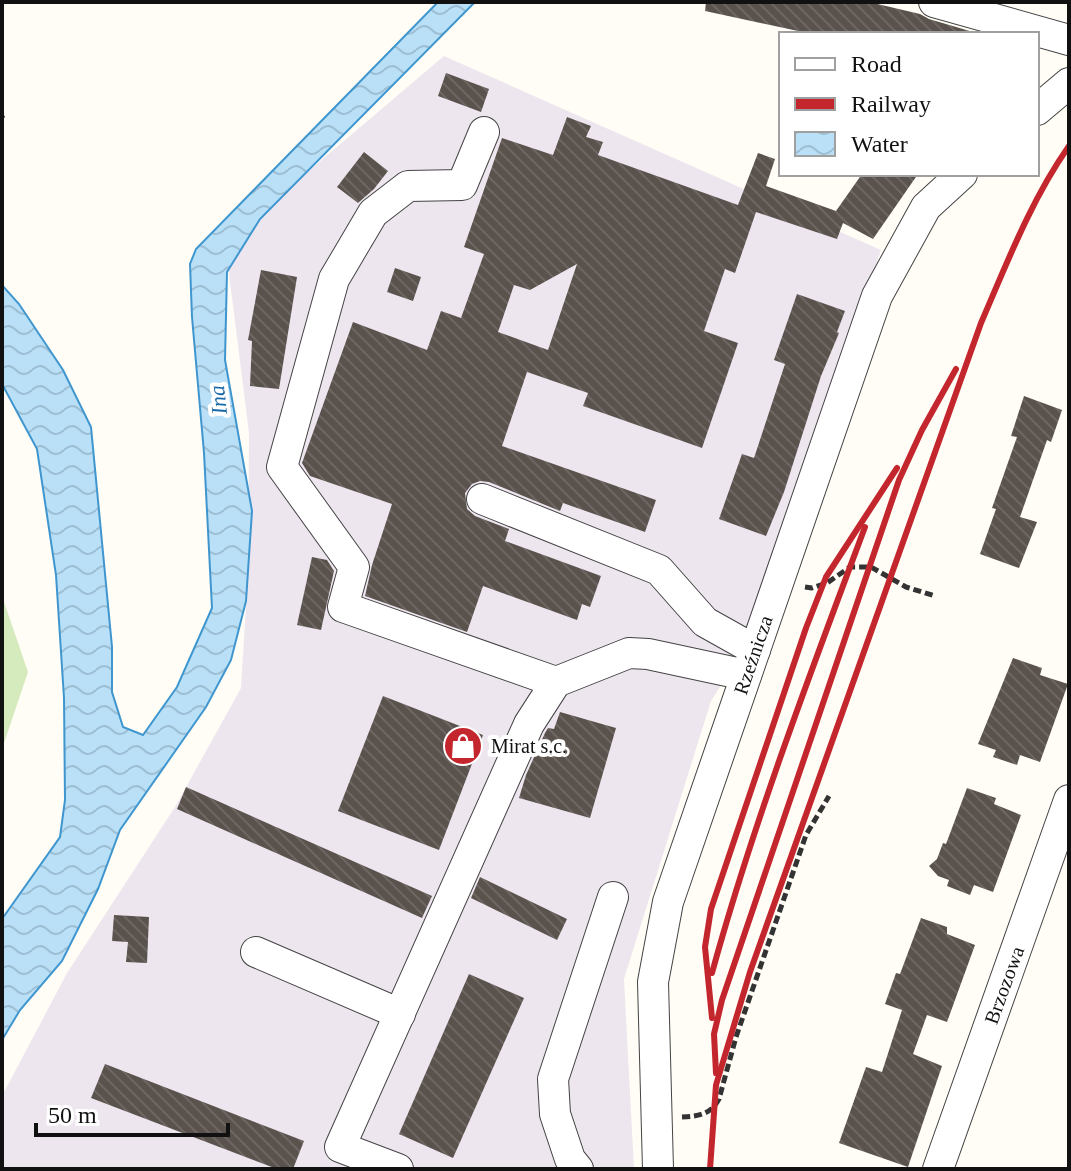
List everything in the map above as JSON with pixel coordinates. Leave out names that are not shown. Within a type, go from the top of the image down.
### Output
[{"type":"street","points":[[934,2],[1069,40]]},
{"type":"street","points":[[1039,108],[1069,83]]},
{"type":"street","points":[[484,132],[462,185],[408,186],[373,213],[334,279],[282,467],[354,567],[343,607],[556,682]]},
{"type":"street","name":"Rzeźnicza","points":[[658,1169],[653,982],[668,902],[877,296],[926,207],[960,176]]},
{"type":"street","points":[[482,499],[659,570],[705,622],[751,663]]},
{"type":"street","points":[[398,1169],[340,1147],[529,724],[556,682],[629,653],[751,663]]},
{"type":"street","name":"Brzozowa","points":[[938,1169],[1069,800]]},
{"type":"street","points":[[578,1169],[570,1159],[555,1114],[553,1079],[613,897]]},
{"type":"street","points":[[256,952],[400,1014]]},
{"type":"path","points":[[778,583],[812,588],[827,583],[850,567],[871,567],[906,587],[935,596]]},
{"type":"path","points":[[656,1118],[702,1116],[719,1099],[736,1037],[806,835],[829,796]]},
{"type":"shaded area","points":[[444,56],[881,250],[739,657],[711,701],[624,979],[634,1169],[2,1169],[2,1096],[67,973],[175,807],[241,688],[248,573],[249,433],[225,242]]},
{"type":"green space","points":[[2,596],[28,672],[2,749]]},
{"type":"water","name":"Ina","points":[[438,2],[475,2],[260,219],[227,272],[225,360],[252,511],[246,601],[231,660],[206,707],[120,830],[98,889],[62,961],[20,1010],[2,1040],[2,919],[60,837],[65,800],[64,698],[56,575],[37,449],[2,384],[2,285],[19,304],[63,370],[91,427],[112,647],[112,692],[123,727],[143,735],[177,687],[212,608],[204,453],[192,317],[190,264],[196,249]]},
{"type":"building","points":[[706,2],[869,2],[920,14],[973,32],[803,32],[705,11]]},
{"type":"building","points":[[446,73],[489,89],[481,112],[438,96]]},
{"type":"building","points":[[567,117],[591,126],[586,137],[603,142],[598,155],[738,205],[758,153],[775,159],[766,186],[836,211],[861,176],[917,176],[873,239],[843,223],[837,239],[756,212],[735,273],[725,269],[704,331],[738,343],[702,448],[583,406],[588,393],[527,372],[502,446],[656,500],[645,532],[563,503],[560,511],[489,482],[472,484],[465,493],[467,509],[475,516],[509,529],[505,541],[601,576],[590,607],[582,604],[577,620],[483,586],[467,632],[365,596],[392,504],[310,476],[302,463],[353,322],[427,350],[441,311],[461,318],[484,254],[464,247],[502,138],[553,155]],"holes":[[[577,264],[548,350],[498,332],[514,285],[530,290]]]},
{"type":"building","points":[[364,152],[388,171],[358,203],[337,187]]},
{"type":"building","points":[[395,268],[421,277],[413,301],[387,292]]},
{"type":"building","points":[[261,270],[297,277],[279,389],[250,386],[252,341],[248,340]]},
{"type":"building","points":[[797,294],[845,311],[784,492],[766,536],[719,519],[742,454],[754,458],[785,364],[774,360]]},
{"type":"building","points":[[1024,396],[1062,410],[1051,442],[1047,440],[1020,517],[1037,522],[1019,568],[980,554],[996,509],[992,508],[1017,437],[1011,436]]},
{"type":"building","points":[[312,557],[327,560],[334,571],[321,630],[297,625]]},
{"type":"building","points":[[1013,658],[1042,668],[1040,675],[1068,684],[1040,762],[1020,755],[1017,765],[993,757],[996,750],[978,744]]},
{"type":"building","points":[[383,696],[483,735],[439,850],[338,811]]},
{"type":"building","points":[[560,712],[616,728],[590,818],[519,798],[545,733],[548,728],[554,729]]},
{"type":"building","points":[[186,787],[432,896],[422,918],[177,809]]},
{"type":"building","points":[[967,788],[996,798],[994,804],[1021,815],[993,892],[974,885],[970,895],[947,886],[949,880],[938,876],[929,866],[937,859],[943,843],[946,844]]},
{"type":"building","points":[[480,877],[567,919],[557,940],[471,898]]},
{"type":"building","points":[[114,915],[149,917],[147,963],[126,962],[128,942],[112,941]]},
{"type":"building","points":[[921,918],[947,927],[947,934],[975,945],[947,1022],[927,1015],[913,1054],[942,1066],[908,1167],[839,1143],[866,1067],[882,1072],[902,1010],[885,1004]]},
{"type":"building","points":[[469,974],[524,998],[453,1158],[399,1134]]},
{"type":"building","points":[[105,1064],[304,1141],[293,1169],[277,1169],[91,1098]]},
{"type":"railway","points":[[710,1169],[716,1085],[750,972],[981,323],[1031,210],[1069,146]]},
{"type":"railway","points":[[716,1073],[714,1034],[722,1000],[899,480],[956,369]]},
{"type":"railway","points":[[712,1018],[705,947],[711,909],[826,577],[897,468]]},
{"type":"railway","points":[[712,973],[764,804],[865,527]]},
{"type":"place","name":"Mirat s.c.","points":[[463,746]]}]
